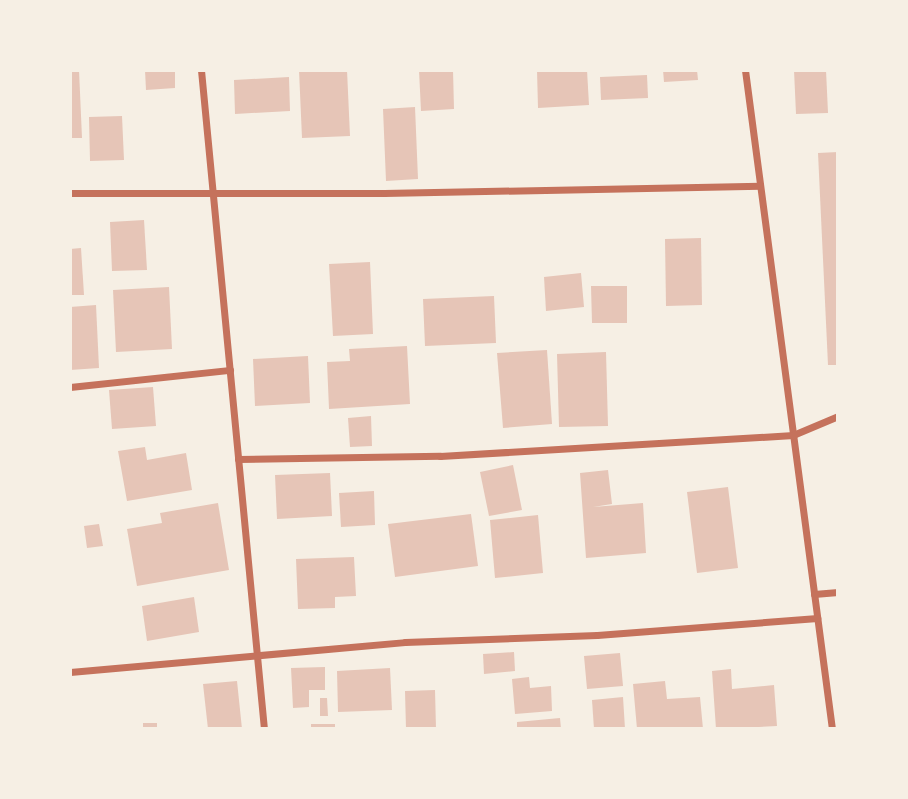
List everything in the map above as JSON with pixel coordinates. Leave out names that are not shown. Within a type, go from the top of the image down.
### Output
[{"type":"street","points":[[201,70],[264,729]]},
{"type":"street","points":[[745,70],[832,729]]},
{"type":"street","points":[[70,192],[397,193],[760,186]]},
{"type":"street","points":[[70,387],[230,370]]},
{"type":"street","points":[[238,459],[440,456],[793,435],[838,416]]},
{"type":"street","points":[[814,594],[838,592]]},
{"type":"street","points":[[70,672],[405,642],[597,635],[817,618]]},
{"type":"building","points":[[70,70],[79,70],[82,138],[70,138]]},
{"type":"building","points":[[145,70],[175,70],[175,88],[146,90]]},
{"type":"building","points":[[299,70],[347,70],[350,136],[302,138]]},
{"type":"building","points":[[419,70],[453,70],[454,109],[421,111]]},
{"type":"building","points":[[537,70],[587,70],[589,105],[538,108]]},
{"type":"building","points":[[663,70],[697,70],[698,80],[664,82]]},
{"type":"building","points":[[794,70],[826,70],[828,113],[796,114]]},
{"type":"building","points":[[647,75],[648,98],[601,100],[600,77]]},
{"type":"building","points":[[289,77],[290,111],[235,114],[234,80]]},
{"type":"building","points":[[415,107],[418,179],[386,181],[383,109]]},
{"type":"building","points":[[122,116],[124,160],[90,161],[89,117]]},
{"type":"building","points":[[838,152],[838,365],[828,365],[818,153]]},
{"type":"building","points":[[144,220],[147,270],[112,271],[110,222]]},
{"type":"building","points":[[701,238],[702,305],[666,306],[665,239]]},
{"type":"building","points":[[81,248],[84,295],[70,295],[70,249]]},
{"type":"building","points":[[370,262],[373,334],[333,336],[329,264]]},
{"type":"building","points":[[581,273],[584,307],[546,311],[544,277]]},
{"type":"building","points":[[591,286],[627,286],[627,323],[592,323]]},
{"type":"building","points":[[169,287],[172,349],[116,352],[113,290]]},
{"type":"building","points":[[494,296],[496,343],[425,346],[423,299]]},
{"type":"building","points":[[96,305],[99,368],[70,370],[70,307]]},
{"type":"building","points":[[407,346],[410,404],[329,409],[327,362],[350,361],[349,349]]},
{"type":"building","points":[[547,350],[552,424],[503,428],[497,353]]},
{"type":"building","points":[[606,352],[608,426],[559,427],[557,354]]},
{"type":"building","points":[[308,356],[310,403],[255,406],[253,359]]},
{"type":"building","points":[[153,387],[156,426],[112,429],[109,390]]},
{"type":"building","points":[[371,416],[372,446],[350,447],[348,418]]},
{"type":"building","points":[[145,447],[147,460],[186,453],[192,490],[127,501],[118,451]]},
{"type":"building","points":[[513,465],[522,510],[489,516],[480,472]]},
{"type":"building","points":[[608,470],[612,504],[593,507],[643,503],[646,553],[586,558],[580,473]]},
{"type":"building","points":[[330,473],[332,516],[277,519],[275,475]]},
{"type":"building","points":[[728,487],[738,568],[697,573],[687,492]]},
{"type":"building","points":[[374,491],[375,525],[341,527],[339,493]]},
{"type":"building","points":[[218,503],[229,570],[137,586],[127,529],[162,523],[160,513]]},
{"type":"building","points":[[471,514],[478,566],[395,577],[388,524]]},
{"type":"building","points":[[538,515],[543,573],[495,578],[490,520]]},
{"type":"building","points":[[99,524],[103,546],[87,548],[84,526]]},
{"type":"building","points":[[354,557],[356,596],[335,597],[335,608],[298,609],[296,559]]},
{"type":"building","points":[[194,597],[199,632],[147,641],[142,606]]},
{"type":"building","points":[[514,652],[515,671],[484,674],[483,654]]},
{"type":"building","points":[[620,653],[623,686],[587,689],[584,656]]},
{"type":"building","points":[[325,667],[325,690],[309,690],[309,707],[293,708],[291,668]]},
{"type":"building","points":[[390,668],[392,710],[338,712],[337,671]]},
{"type":"building","points":[[731,669],[732,689],[774,685],[777,726],[716,729],[712,671]]},
{"type":"building","points":[[529,677],[530,688],[551,686],[552,711],[515,714],[512,679]]},
{"type":"building","points":[[237,681],[242,729],[208,729],[203,684]]},
{"type":"building","points":[[665,681],[667,699],[700,697],[703,729],[637,729],[633,684]]},
{"type":"building","points":[[435,690],[436,729],[406,729],[405,691]]},
{"type":"building","points":[[623,697],[625,729],[594,729],[592,700]]},
{"type":"building","points":[[320,698],[327,698],[328,716],[320,716]]},
{"type":"building","points":[[560,718],[561,729],[517,729],[517,722]]},
{"type":"building","points":[[143,723],[157,723],[157,729],[143,729]]},
{"type":"building","points":[[311,724],[335,724],[335,729],[311,729]]}]
